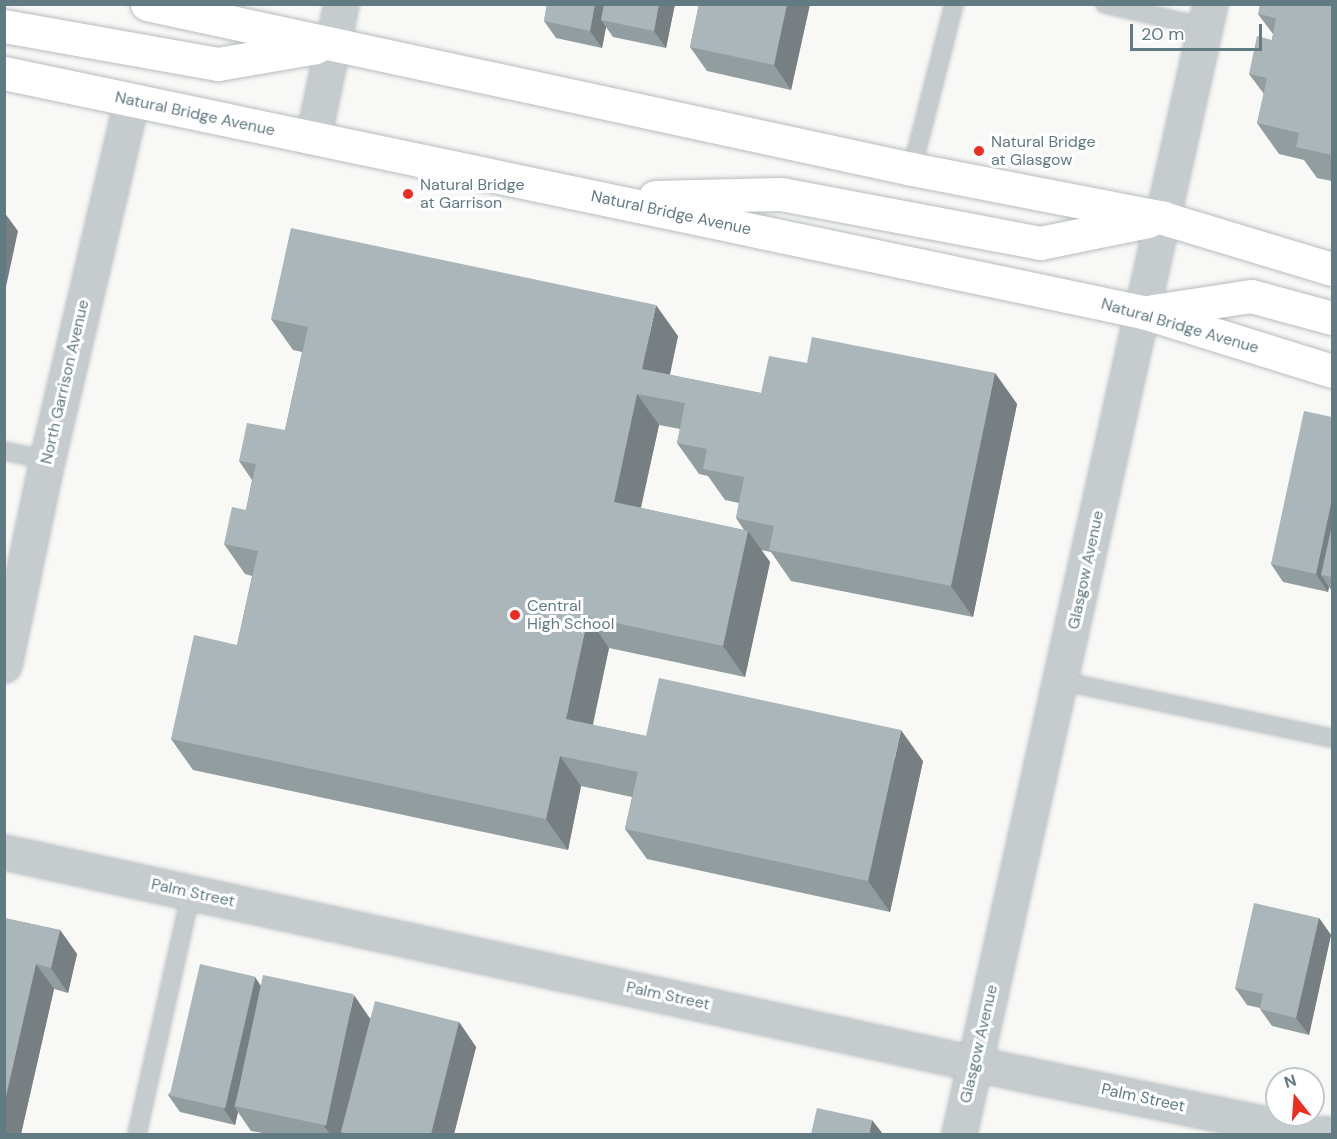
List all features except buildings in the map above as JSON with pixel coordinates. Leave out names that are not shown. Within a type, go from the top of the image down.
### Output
[{"type":"main road","points":[[147,4],[912,169],[1163,218],[1332,269]]},
{"type":"main road","points":[[4,26],[218,64],[333,44]]},
{"type":"main road","name":"Natural Bridge Avenue","points":[[4,73],[1143,312],[1332,370]]},
{"type":"main road","points":[[599,198],[781,194],[1040,243],[1163,218]]},
{"type":"main road","points":[[1143,312],[1251,296],[1332,318]]},
{"type":"street","points":[[313,138],[341,4]]},
{"type":"street","name":"Glasgow Avenue","points":[[959,1134],[1207,16]]},
{"type":"street","name":"North Garrison Avenue","points":[[4,665],[46,460],[131,101]]},
{"type":"street","name":"Palm Street","points":[[4,852],[975,1063],[1316,1134],[1332,1134]]},
{"type":"lane","points":[[912,169],[954,4]]},
{"type":"lane","points":[[1105,4],[1207,16]]},
{"type":"lane","points":[[4,451],[46,460]]},
{"type":"lane","points":[[1061,681],[1332,738]]},
{"type":"lane","points":[[137,1134],[191,892]]},
{"type":"place","name":"Natural Bridge at Glasgow","points":[[979,151]]},
{"type":"place","name":"Natural Bridge at Garrison","points":[[408,194]]},
{"type":"place","name":"Central High School","points":[[515,615]]}]
